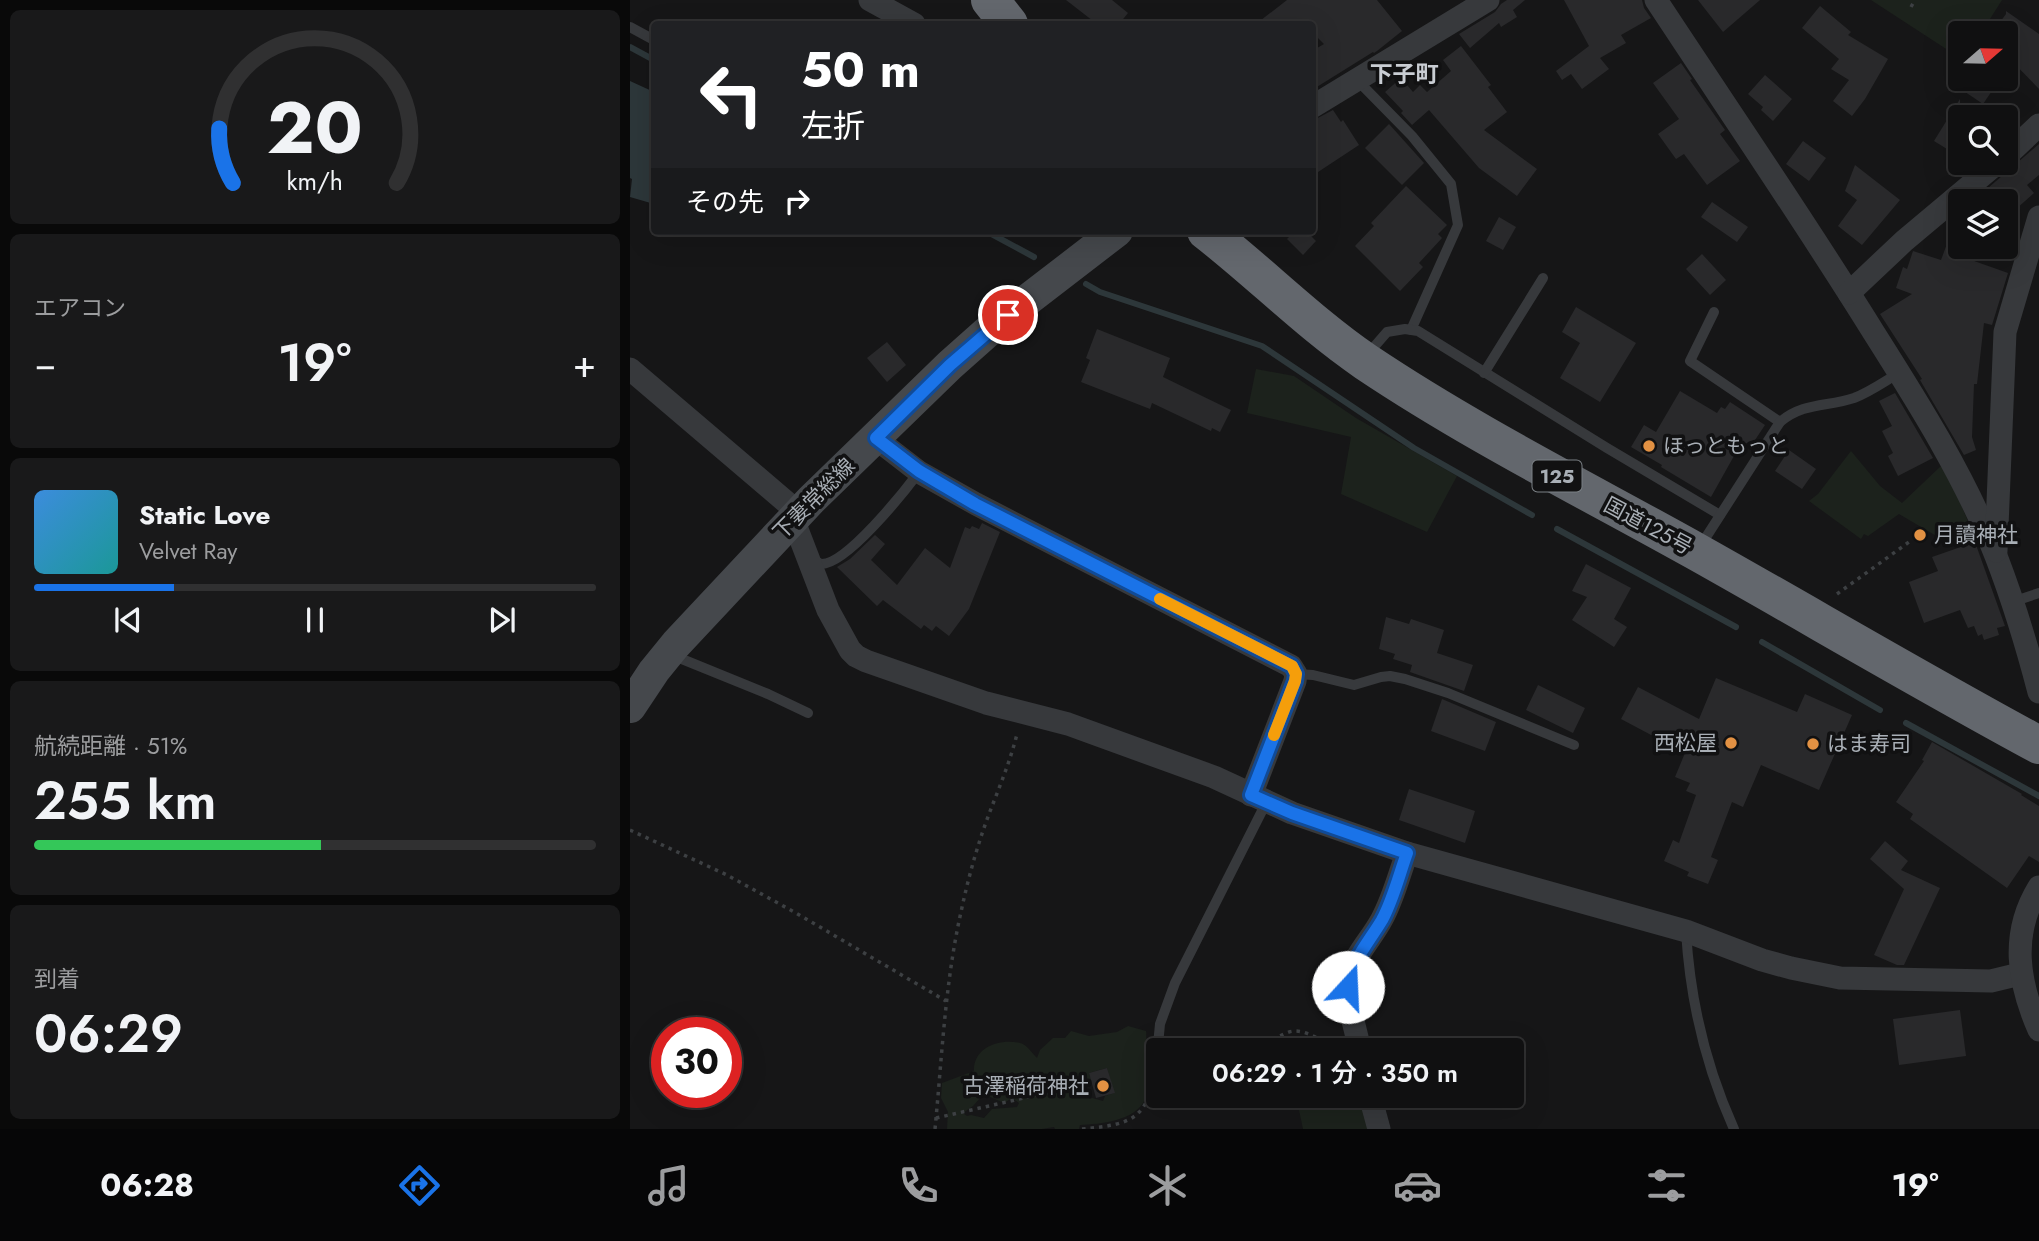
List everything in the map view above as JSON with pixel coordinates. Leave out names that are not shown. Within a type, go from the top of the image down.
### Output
[{"type":"highway","name":"国道125号","points":[[1211,235],[1363,360],[1427,401],[1493,441],[2039,745]]},
{"type":"main road","name":"下妻常総線","points":[[630,707],[668,653],[796,516],[995,325],[1112,235]]},
{"type":"street","points":[[870,0],[908,21]]},
{"type":"street","points":[[1316,105],[1488,0]]},
{"type":"street","points":[[1656,0],[1849,293],[1958,473],[1996,555],[2039,692]]},
{"type":"street","points":[[2018,145],[2039,125]]},
{"type":"street","points":[[1849,293],[1904,240],[1984,175]]},
{"type":"street","points":[[1996,555],[2005,332],[2039,216]]},
{"type":"street","points":[[630,369],[796,516],[807,555],[828,610],[856,656],[986,703],[1068,724],[1202,772],[1259,799],[1407,853],[1686,931],[1791,968],[1840,978],[1991,981],[2020,974]]},
{"type":"street","points":[[876,438],[919,471],[1034,535],[1292,666],[1296,674],[1295,681],[1259,799]]},
{"type":"street","points":[[1358,1038],[1348,987],[1349,975],[1383,918],[1407,853]]},
{"type":"street","points":[[2039,887],[2024,923],[2019,958],[2024,992],[2039,1030]]},
{"type":"street","points":[[1373,1108],[1379,1129]]},
{"type":"lane","points":[[630,27],[651,38]]},
{"type":"lane","points":[[1357,79],[1412,136],[1451,184],[1458,225],[1411,330]]},
{"type":"lane","points":[[1484,373],[1543,278]]},
{"type":"lane","points":[[1714,312],[1690,361],[1780,422]]},
{"type":"lane","points":[[1363,360],[1387,332],[1394,329],[1418,331],[1720,515]]},
{"type":"lane","points":[[1696,552],[1780,422],[1799,410],[1855,398],[1899,373]]},
{"type":"lane","points":[[807,555],[821,564],[834,562],[894,504],[919,471]]},
{"type":"lane","points":[[2012,602],[2039,593]]},
{"type":"lane","points":[[668,653],[808,713]]},
{"type":"lane","points":[[1296,674],[1313,675],[1354,685],[1381,677],[1405,679],[1451,694],[1574,745]]},
{"type":"lane","points":[[1159,1038],[1160,1024],[1175,983],[1259,799]]},
{"type":"lane","points":[[1686,931],[1693,995],[1701,1035],[1734,1129]]},
{"type":"path","points":[[1911,7],[1915,0]]},
{"type":"path","points":[[1837,594],[1909,542]]},
{"type":"path","points":[[934,1129],[946,1001],[958,923],[974,859],[988,816],[1010,764],[1023,712]]},
{"type":"path","points":[[630,830],[727,875],[946,1001]]},
{"type":"path","points":[[1275,1038],[1299,1031],[1313,1038]]},
{"type":"path","points":[[936,1118],[1090,1083]]},
{"type":"path","points":[[1082,1129],[1119,1123],[1139,1114],[1146,1103]]},
{"type":"shaded area","points":[[1871,0],[2002,0],[1989,21],[1948,21],[1948,50]]},
{"type":"shaded area","points":[[630,81],[651,91],[651,203],[630,197]]},
{"type":"shaded area","points":[[1256,369],[1294,376],[1356,418],[1457,476],[1427,532],[1341,494],[1351,437],[1247,413]]},
{"type":"shaded area","points":[[1851,451],[1880,486],[1902,503],[1941,466],[1955,490],[1974,536],[1950,544],[1899,514],[1868,536],[1864,534],[1861,539],[1809,501],[1818,494]]},
{"type":"shaded area","points":[[1128,1026],[1146,1031],[1146,1097],[1133,1113],[1107,1122],[1080,1125],[1079,1129],[947,1129],[948,1112],[941,1098],[942,1083],[974,1071],[978,1056],[989,1046],[1004,1042],[1020,1043],[1037,1058],[1040,1050],[1053,1038],[1065,1038],[1071,1031],[1089,1036],[1117,1032]],"holes":[[[1107,1068],[1114,1093],[1105,1096],[1103,1101],[1090,1099],[1084,1094],[1091,1079],[1089,1073]],[[982,1096],[1004,1103],[1012,1098],[1019,1103],[1017,1107],[992,1109],[984,1118],[963,1113]]]},
{"type":"shaded area","points":[[1299,1108],[1364,1108],[1370,1129],[1303,1129]]},
{"type":"building","points":[[1066,0],[1112,0],[1128,13],[1121,21],[1093,21]]},
{"type":"building","points":[[1287,0],[1377,0],[1402,31],[1374,53],[1316,88],[1316,49],[1324,44],[1316,36],[1316,21],[1260,21]]},
{"type":"building","points":[[1507,0],[1525,0],[1513,10],[1517,17],[1501,27],[1499,23],[1470,48],[1459,34],[1495,12]]},
{"type":"building","points":[[1564,0],[1642,0],[1651,18],[1621,35],[1626,43],[1600,58],[1609,69],[1582,89],[1571,74],[1562,80],[1556,71],[1589,46]]},
{"type":"building","points":[[1698,0],[1760,0],[1723,32]]},
{"type":"building","points":[[1820,6],[1851,32],[1848,35],[1888,59],[1852,116],[1833,101],[1849,80],[1831,69],[1839,59],[1802,28]]},
{"type":"building","points":[[2006,11],[2039,34],[2039,89],[2018,67],[2018,21],[2001,21]]},
{"type":"building","points":[[1461,46],[1491,85],[1488,87],[1507,112],[1484,130],[1537,169],[1517,196],[1479,168],[1429,110],[1412,125],[1385,92],[1401,78],[1413,92],[1420,85],[1427,92],[1451,71],[1443,60]]},
{"type":"building","points":[[1681,63],[1725,130],[1720,134],[1740,161],[1707,185],[1684,154],[1676,159],[1658,134],[1679,119],[1653,83]]},
{"type":"building","points":[[1765,75],[1792,99],[1773,121],[1761,110],[1763,107],[1748,94]]},
{"type":"building","points":[[1964,91],[1992,91],[1983,104]]},
{"type":"building","points":[[1333,110],[1359,145],[1316,173],[1316,119]]},
{"type":"building","points":[[1948,118],[1948,150],[1934,141]]},
{"type":"building","points":[[1389,124],[1424,163],[1402,185],[1365,148]]},
{"type":"building","points":[[1803,141],[1826,158],[1809,181],[1786,164]]},
{"type":"building","points":[[2039,144],[2039,175],[2027,185],[2034,193],[2018,207],[2018,189],[1987,189],[2003,175],[2018,175],[2018,162]]},
{"type":"building","points":[[1855,165],[1900,200],[1862,245],[1838,226],[1857,200],[1845,191]]},
{"type":"building","points":[[1406,186],[1447,225],[1438,234],[1442,238],[1419,263],[1423,267],[1400,291],[1355,246],[1374,226],[1371,223]]},
{"type":"building","points":[[1712,202],[1748,227],[1737,242],[1701,217]]},
{"type":"building","points":[[1499,217],[1516,227],[1503,250],[1486,241]]},
{"type":"building","points":[[1291,235],[1310,235],[1316,241],[1303,255],[1287,239]]},
{"type":"building","points":[[1948,241],[1948,259],[1968,259],[2008,273],[1992,325],[1984,323],[1977,384],[1974,384],[1972,437],[1976,450],[1964,455],[1920,380],[1922,379],[1880,314],[1912,294],[1896,288],[1903,267],[1907,269],[1913,251],[1941,260]]},
{"type":"building","points":[[1702,254],[1726,280],[1710,295],[1686,269]]},
{"type":"building","points":[[1576,307],[1636,343],[1600,402],[1560,378],[1580,343],[1562,332]]},
{"type":"building","points":[[1097,329],[1170,358],[1163,377],[1231,410],[1220,432],[1212,428],[1211,431],[1152,403],[1150,409],[1081,382],[1090,360],[1086,358]]},
{"type":"building","points":[[887,342],[906,365],[887,382],[867,358]]},
{"type":"building","points":[[1680,391],[1717,413],[1721,407],[1725,409],[1730,402],[1765,425],[1751,446],[1746,443],[1742,449],[1739,447],[1711,497],[1631,447],[1644,425],[1656,432]]},
{"type":"building","points":[[1895,393],[1933,458],[1898,476],[1888,456],[1893,453],[1882,431],[1892,426],[1879,401]]},
{"type":"building","points":[[1789,450],[1816,469],[1802,489],[1775,471]]},
{"type":"building","points":[[982,523],[1000,532],[969,609],[949,636],[936,626],[932,631],[924,625],[921,629],[883,600],[877,606],[837,567],[850,559],[875,535],[885,544],[871,560],[897,585],[925,548],[950,568],[965,527],[979,529]]},
{"type":"building","points":[[1975,542],[2005,626],[1997,628],[1999,635],[1984,640],[1982,634],[1978,636],[1974,626],[1968,628],[1960,610],[1924,623],[1909,582],[1938,571],[1932,557]]},
{"type":"building","points":[[1586,564],[1631,588],[1614,619],[1627,627],[1614,647],[1572,620],[1587,597],[1572,591]]},
{"type":"building","points":[[1386,617],[1409,624],[1411,619],[1444,630],[1437,653],[1473,665],[1464,691],[1410,672],[1412,665],[1393,659],[1395,654],[1379,649]]},
{"type":"building","points":[[1716,678],[1797,712],[1805,694],[1852,715],[1819,790],[1761,765],[1743,807],[1732,802],[1711,857],[1718,860],[1708,884],[1687,876],[1689,872],[1664,861],[1673,840],[1679,843],[1696,795],[1686,791],[1690,783],[1675,777],[1685,753],[1621,719],[1638,687],[1699,719]]},
{"type":"building","points":[[1538,685],[1585,708],[1573,733],[1526,710]]},
{"type":"building","points":[[1442,699],[1496,722],[1485,751],[1431,731]]},
{"type":"building","points":[[1932,742],[2039,806],[2039,862],[2029,856],[2007,888],[1910,819],[1913,814],[1896,802],[1924,761],[1922,760]]},
{"type":"building","points":[[1409,789],[1475,811],[1465,843],[1399,820]]},
{"type":"building","points":[[1885,841],[1908,861],[1901,870],[1940,888],[1904,965],[1897,965],[1874,955],[1904,889],[1870,859]]},
{"type":"building","points":[[1960,1010],[1966,1056],[1899,1065],[1893,1019]]},
{"type":"building","name":"古澤稲荷神社","points":[[1107,1068],[1115,1093],[1096,1098],[1089,1073]]},
{"type":"waterway","points":[[630,47],[651,58]]},
{"type":"waterway","points":[[993,235],[1034,257]]},
{"type":"waterway","points":[[1086,284],[1100,292],[1262,346],[1414,448],[1532,515]]},
{"type":"waterway","points":[[1557,529],[1736,627]]},
{"type":"waterway","points":[[1762,642],[1880,710]]},
{"type":"waterway","points":[[1906,723],[2039,796]]},
{"type":"slow traffic","points":[[1160,599],[1292,666],[1296,674],[1295,681],[1274,735]]},
{"type":"place","name":"ほっともっと","points":[[1649,446]]},
{"type":"place","name":"月讀神社","points":[[1920,535]]},
{"type":"place","name":"西松屋","points":[[1731,743]]},
{"type":"place","name":"はま寿司","points":[[1813,744]]},
{"type":"place","name":"古澤稲荷神社","points":[[1103,1086]]},
{"type":"district","name":"下子町","points":[[1404,74]]},
{"type":"route","points":[[1008,315],[950,365],[876,438],[919,471],[975,504],[1292,666],[1296,674],[1295,681],[1251,795],[1292,813],[1407,853],[1383,918],[1356,960],[1349,975],[1348,987]]}]
